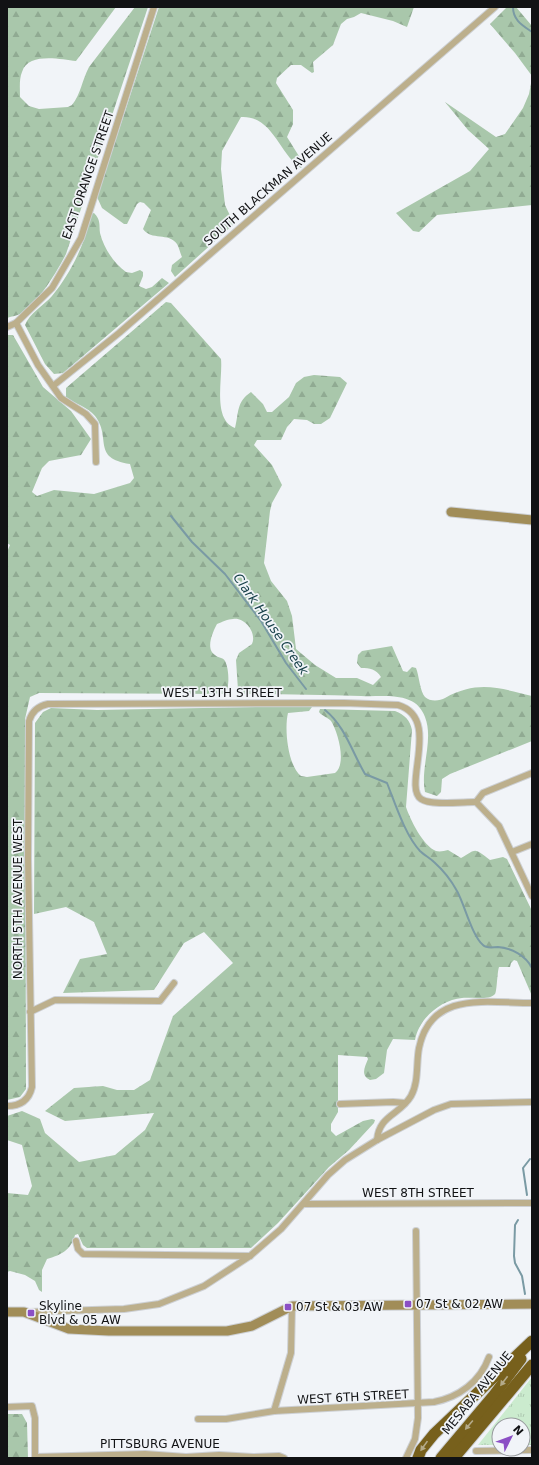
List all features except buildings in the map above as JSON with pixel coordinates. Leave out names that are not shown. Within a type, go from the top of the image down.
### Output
[{"type":"highway","name":"MESABA AVENUE","points":[[454,1458],[498,1398],[532,1343]]},
{"type":"highway","points":[[418,1458],[421,1450],[434,1434],[532,1343]]},
{"type":"highway","name":"MESABA AVENUE","points":[[441,1458],[498,1398],[532,1365]]},
{"type":"street","name":"EAST ORANGE STREET","points":[[7,327],[16,323],[52,288],[80,238],[154,7]]},
{"type":"street","name":"SOUTH BLACKMAN AVENUE","points":[[54,386],[130,324],[495,7]]},
{"type":"street","points":[[16,323],[38,365],[61,398],[86,414],[95,424],[96,462]]},
{"type":"street","points":[[450,512],[532,520]]},
{"type":"street","name":"WEST 13TH STREET","points":[[39,707],[48,704],[344,703],[390,704],[405,707],[413,714],[419,728],[416,784],[420,799],[430,803],[476,802]]},
{"type":"street","name":"NORTH 5TH AVENUE WEST","points":[[9,1106],[25,1101],[31,1092],[32,1087],[28,859],[30,721],[33,712],[39,707]]},
{"type":"street","points":[[532,774],[483,793],[476,802],[499,826],[532,896]]},
{"type":"street","points":[[512,852],[532,844]]},
{"type":"street","points":[[30,1012],[56,1000],[160,1000],[174,983]]},
{"type":"street","points":[[376,1140],[380,1125],[405,1104],[411,1095],[415,1085],[422,1034],[438,1013],[453,1005],[477,1003],[532,1003]]},
{"type":"street","points":[[340,1104],[393,1102],[405,1104]]},
{"type":"street","points":[[7,1312],[124,1309],[159,1304],[204,1286],[250,1256],[281,1229],[328,1175],[339,1165],[376,1140],[434,1110],[451,1104],[532,1102]]},
{"type":"street","name":"WEST 8TH STREET","points":[[304,1204],[532,1203]]},
{"type":"street","points":[[406,1458],[415,1439],[417,1429],[416,1231]]},
{"type":"street","points":[[76,1241],[78,1249],[83,1254],[250,1256]]},
{"type":"street","points":[[24,1312],[69,1329],[109,1331],[227,1331],[252,1326],[292,1306],[532,1304]]},
{"type":"street","points":[[274,1411],[291,1353],[292,1306]]},
{"type":"street","name":"WEST 6TH STREET","points":[[198,1419],[226,1419],[274,1411],[417,1405],[445,1400],[457,1395],[476,1379],[489,1357]]},
{"type":"street","points":[[7,1406],[32,1406],[35,1418],[35,1457]]},
{"type":"street","points":[[476,1451],[532,1450]]},
{"type":"street","name":"PITTSBURG AVENUE","points":[[35,1457],[145,1454],[186,1457],[219,1455],[253,1457],[279,1456],[284,1458]]},
{"type":"green space","points":[[7,7],[116,7],[76,61],[45,58],[38,59],[25,66],[20,78],[20,97],[29,106],[39,109],[68,107],[72,105],[89,67],[135,7],[148,7],[66,254],[53,278],[34,303],[22,313],[7,318]]},
{"type":"green space","points":[[159,7],[414,7],[407,27],[393,21],[361,13],[347,19],[341,24],[333,45],[313,62],[314,72],[312,73],[301,65],[291,65],[277,78],[276,83],[293,110],[293,124],[287,137],[302,161],[303,165],[301,168],[287,155],[269,129],[261,122],[252,118],[241,117],[222,151],[221,169],[225,205],[234,224],[175,277],[171,271],[172,265],[182,257],[177,244],[174,240],[169,238],[146,233],[143,229],[151,210],[144,203],[140,202],[137,204],[127,224],[124,224],[102,208],[97,197]]},
{"type":"green space","points":[[507,7],[516,7],[532,26],[532,76],[515,53],[490,24]]},
{"type":"green space","points":[[532,78],[532,205],[437,215],[419,232],[413,231],[396,213],[470,171],[489,149],[468,130],[445,102],[496,137],[505,134],[523,108],[529,94]]},
{"type":"green space","points":[[94,213],[99,220],[100,233],[104,245],[117,264],[126,272],[132,273],[140,270],[143,272],[139,286],[146,289],[152,287],[162,278],[169,283],[63,373],[54,374],[45,364],[25,325],[33,313],[52,296],[59,287],[77,257],[89,225],[91,214]]},
{"type":"green space","points":[[166,302],[171,303],[221,359],[221,408],[223,417],[228,424],[235,428],[240,404],[251,392],[263,404],[267,412],[272,412],[289,397],[296,383],[304,377],[314,375],[340,377],[347,383],[330,418],[321,424],[314,424],[307,420],[294,419],[287,427],[281,440],[257,440],[254,445],[272,465],[282,485],[272,503],[270,511],[264,563],[271,581],[287,601],[292,616],[296,649],[315,665],[336,678],[357,678],[373,685],[381,677],[377,672],[367,668],[361,668],[357,663],[358,655],[362,651],[392,646],[403,671],[407,672],[412,667],[416,668],[423,695],[427,699],[432,700],[440,700],[457,692],[478,687],[499,688],[532,696],[532,741],[450,774],[442,779],[441,792],[437,796],[425,792],[424,773],[428,735],[424,714],[417,705],[412,701],[391,696],[242,694],[238,690],[236,660],[239,653],[252,644],[253,635],[246,623],[237,619],[217,624],[210,644],[212,652],[216,656],[222,658],[226,664],[228,673],[228,687],[225,694],[39,693],[30,697],[25,719],[26,1089],[20,1097],[7,1100],[7,552],[10,545],[7,543],[7,335],[13,335],[43,387],[71,411],[91,439],[81,455],[49,461],[42,468],[32,492],[37,496],[54,490],[94,494],[130,483],[134,478],[130,464],[110,457],[106,452],[100,424],[95,416],[89,410],[66,397],[66,388]]},
{"type":"green space","points":[[312,707],[309,711],[288,713],[287,720],[287,737],[290,756],[293,764],[301,776],[307,777],[335,773],[339,769],[341,755],[339,740],[331,721],[319,712],[320,709],[395,711],[402,714],[410,723],[412,730],[406,807],[418,832],[426,844],[436,851],[448,850],[461,858],[473,851],[478,851],[490,860],[503,857],[507,859],[532,911],[532,996],[517,961],[514,960],[510,967],[499,967],[496,993],[492,996],[484,998],[454,999],[446,1002],[432,1012],[421,1024],[415,1040],[393,1039],[387,1050],[384,1073],[376,1079],[370,1080],[365,1076],[364,1071],[368,1059],[367,1057],[338,1055],[338,1112],[331,1124],[331,1131],[336,1136],[363,1121],[372,1119],[375,1120],[374,1123],[349,1150],[329,1167],[278,1223],[251,1248],[87,1248],[83,1245],[78,1234],[75,1235],[71,1245],[65,1251],[57,1256],[47,1259],[42,1270],[42,1292],[39,1290],[35,1281],[25,1275],[10,1271],[7,1272],[7,1193],[28,1195],[32,1186],[22,1145],[7,1140],[7,1116],[22,1111],[40,1119],[45,1133],[79,1162],[115,1155],[145,1130],[154,1113],[65,1121],[45,1111],[74,1088],[103,1086],[117,1090],[134,1090],[150,1080],[173,1016],[233,963],[204,932],[184,943],[154,990],[63,993],[80,959],[107,954],[94,922],[66,907],[34,914],[35,723],[43,712],[51,708],[97,710]]},
{"type":"green space","points":[[532,1377],[532,1445],[531,1417],[500,1417]]},
{"type":"green space","points":[[7,1414],[22,1414],[27,1423],[28,1458],[7,1458]]},
{"type":"green space","points":[[491,1429],[491,1445],[478,1445]]},
{"type":"waterway","points":[[513,7],[513,12],[516,19],[532,32]]},
{"type":"waterway","name":"Clark House Creek","points":[[171,516],[192,542],[225,574],[261,621],[286,663],[306,689]]},
{"type":"waterway","name":"Clark House Creek","points":[[325,710],[332,716],[343,731],[365,774],[387,783],[410,836],[420,851],[447,875],[460,896],[479,941],[486,947],[498,947],[518,953],[532,968]]},
{"type":"waterway","name":"Clark House Creek","points":[[527,1195],[523,1168],[530,1159]]},
{"type":"waterway","name":"Clark House Creek","points":[[518,1220],[515,1225],[514,1256],[515,1263],[522,1276],[525,1294]]},
{"type":"place","name":"07 St & 02 AW","points":[[408,1304]]},
{"type":"place","name":"07 St & 03 AW","points":[[288,1307]]},
{"type":"place","name":"Skyline Blvd & 05 AW","points":[[31,1313]]}]
